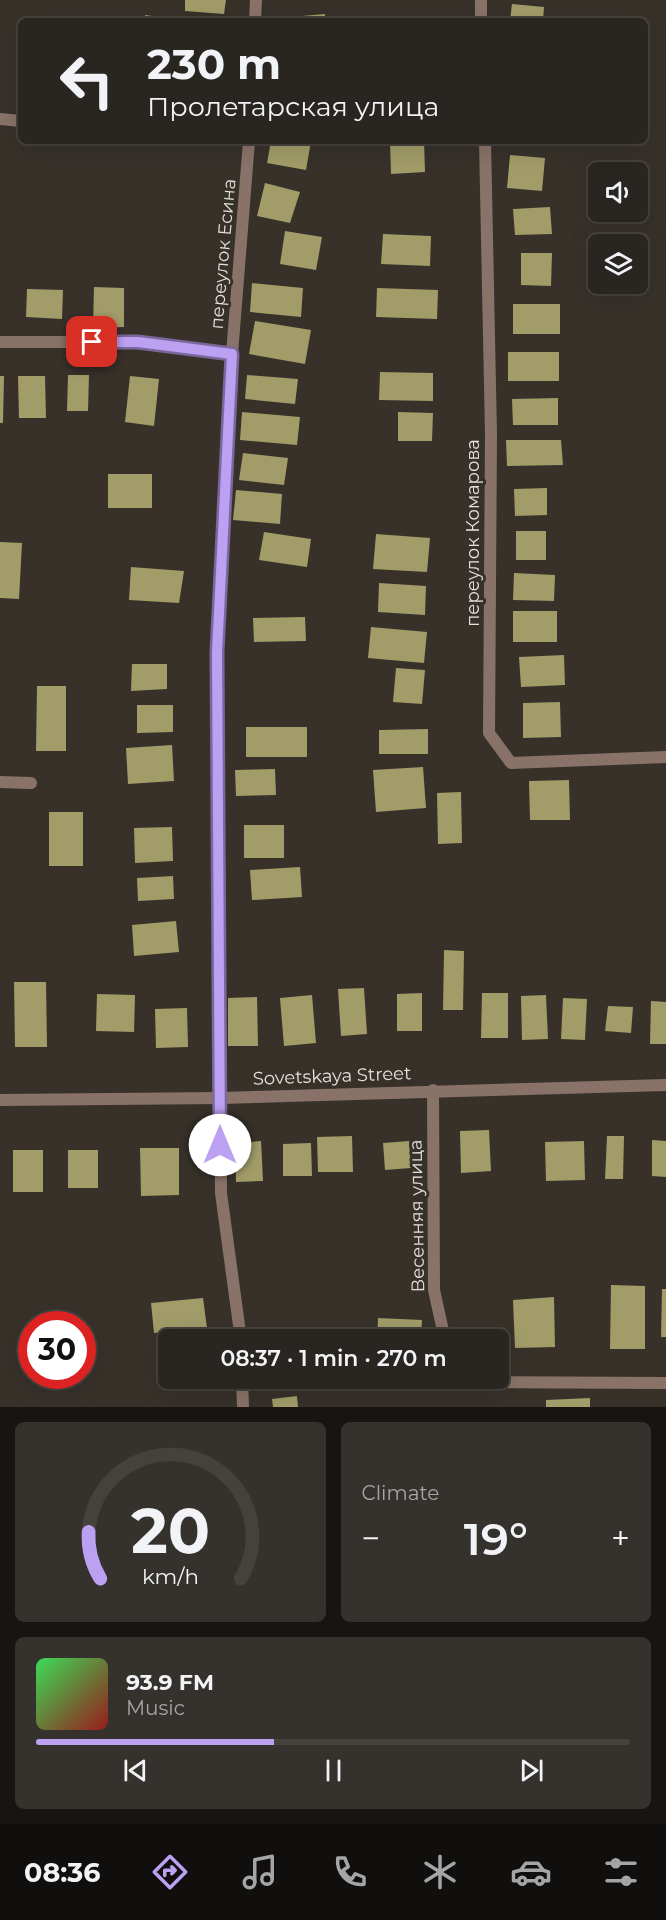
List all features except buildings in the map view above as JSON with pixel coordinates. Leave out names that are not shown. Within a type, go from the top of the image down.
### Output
[{"type":"street","points":[[255,18],[256,0]]},
{"type":"street","points":[[481,0],[481,18]]},
{"type":"street","points":[[0,118],[18,121]]},
{"type":"street","name":"переулок Есина","points":[[240,1329],[221,1193],[217,652],[232,354],[249,144]]},
{"type":"street","name":"переулок Комарова","points":[[485,144],[491,434],[489,733],[511,763],[666,757]]},
{"type":"street","points":[[0,342],[138,342],[232,354]]},
{"type":"street","points":[[0,782],[31,783]]},
{"type":"street","name":"Sovetskaya Street","points":[[0,1100],[220,1098],[666,1085]]},
{"type":"street","name":"Весенняя улица","points":[[433,1090],[434,1290],[443,1329]]},
{"type":"street","points":[[509,1382],[666,1383]]},
{"type":"street","points":[[242,1389],[243,1407]]},
{"type":"route","points":[[92,342],[138,342],[232,354],[217,652],[220,1145]]}]
